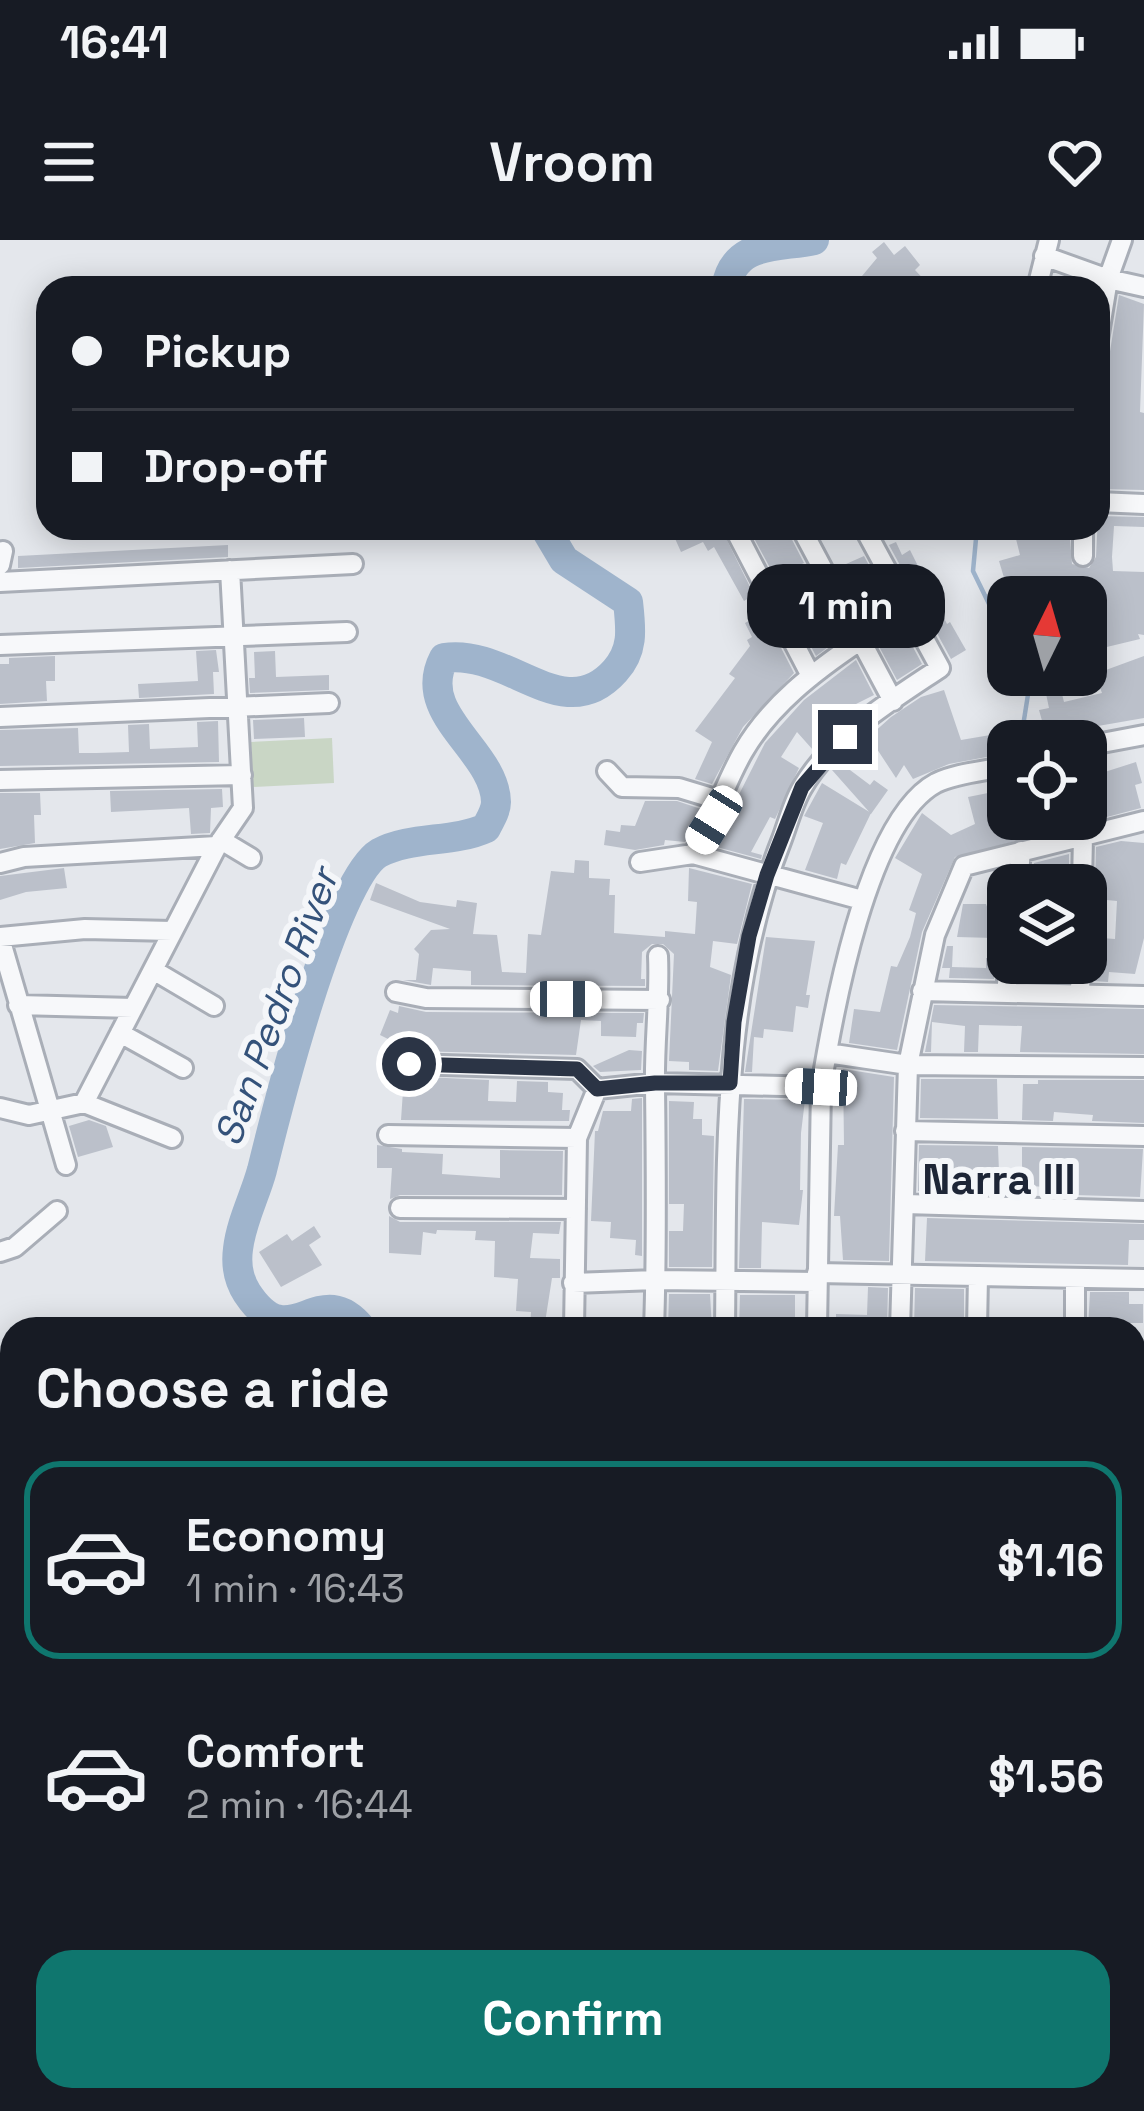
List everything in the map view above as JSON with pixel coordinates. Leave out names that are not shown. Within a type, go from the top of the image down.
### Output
[{"type":"street","points":[[1109,276],[1122,240]]},
{"type":"street","points":[[1046,248],[1102,276]]},
{"type":"street","points":[[1110,279],[1144,286]]},
{"type":"street","points":[[1110,503],[1144,504]]},
{"type":"street","points":[[740,540],[810,674]]},
{"type":"street","points":[[807,540],[892,701]]},
{"type":"street","points":[[725,1317],[734,1022],[767,875],[802,787],[845,737],[940,668],[871,540]]},
{"type":"street","points":[[1083,540],[1083,556]]},
{"type":"street","points":[[0,582],[352,563]]},
{"type":"street","points":[[84,1103],[219,843],[243,808],[230,570]]},
{"type":"street","points":[[0,645],[347,632]]},
{"type":"street","points":[[693,854],[743,752],[810,674],[858,642]]},
{"type":"street","points":[[0,717],[329,703]]},
{"type":"street","points":[[1107,742],[1144,735]]},
{"type":"street","points":[[607,771],[622,787],[679,788],[722,801]]},
{"type":"street","points":[[817,1317],[821,1087],[862,900],[896,825],[935,784],[987,771]]},
{"type":"street","points":[[0,781],[242,775]]},
{"type":"street","points":[[1107,830],[1144,821]]},
{"type":"street","points":[[900,1317],[908,1065],[935,935],[964,866],[1066,840]]},
{"type":"street","points":[[0,863],[24,857],[219,843],[251,858]]},
{"type":"street","points":[[1007,992],[1008,923],[998,896],[1000,888],[1019,873],[1021,851]]},
{"type":"street","points":[[640,862],[693,854],[862,900]]},
{"type":"street","points":[[65,1166],[0,938],[85,929],[172,931]]},
{"type":"street","points":[[654,1317],[658,956]]},
{"type":"street","points":[[153,970],[214,1006]]},
{"type":"street","points":[[1080,984],[1080,992]]},
{"type":"street","points":[[922,991],[1144,996]]},
{"type":"street","points":[[396,992],[426,998],[660,1000]]},
{"type":"street","points":[[18,1005],[133,1007]]},
{"type":"street","points":[[120,1033],[183,1068]]},
{"type":"street","points":[[826,1053],[908,1065],[1144,1067]]},
{"type":"street","points":[[409,1064],[577,1069],[597,1089]]},
{"type":"street","points":[[597,1089],[655,1083],[821,1087]]},
{"type":"street","points":[[574,1317],[577,1138],[597,1089]]},
{"type":"street","points":[[0,1108],[29,1115],[84,1103],[172,1138]]},
{"type":"street","points":[[905,1131],[1144,1136]]},
{"type":"street","points":[[388,1135],[577,1138]]},
{"type":"street","points":[[905,1204],[1144,1211]]},
{"type":"street","points":[[400,1208],[576,1209]]},
{"type":"street","points":[[0,1252],[15,1247],[57,1211]]},
{"type":"street","points":[[574,1283],[899,1274],[1144,1279]]},
{"type":"street","points":[[977,1317],[978,1276]]},
{"type":"street","points":[[1075,1278],[1075,1317]]},
{"type":"green space","points":[[332,738],[334,783],[253,787],[251,742]]},
{"type":"building","points":[[884,242],[894,255],[905,246],[920,265],[915,270],[921,276],[862,276],[877,258],[872,252]]},
{"type":"building","points":[[1119,295],[1144,304],[1140,412],[1144,413],[1144,490],[1110,489],[1110,351]]},
{"type":"building","points":[[1110,516],[1144,517],[1144,527],[1114,526],[1112,557],[1113,571],[1144,572],[1144,635],[1138,634],[1140,639],[1107,647],[1107,576],[1004,576],[999,561],[1020,555],[1016,540],[1070,540],[1072,564],[1089,568],[1096,557],[1097,540],[1110,540]]},
{"type":"building","points":[[676,540],[727,540],[754,595],[744,601],[714,547],[708,551],[703,542],[681,552]]},
{"type":"building","points":[[755,540],[792,540],[804,563],[775,577]]},
{"type":"building","points":[[896,542],[902,555],[910,550],[947,624],[950,622],[966,650],[951,659],[889,545]]},
{"type":"building","points":[[228,545],[228,557],[18,568],[18,556]]},
{"type":"building","points":[[864,556],[922,664],[897,680],[837,568]]},
{"type":"building","points":[[816,585],[843,636],[816,656],[787,601]]},
{"type":"building","points":[[763,613],[794,673],[743,727],[712,784],[695,779],[712,742],[695,731],[735,678],[729,674],[750,646],[747,640],[752,637],[745,623]]},
{"type":"building","points":[[216,650],[219,672],[213,672],[214,694],[139,698],[138,684],[198,681],[196,651]]},
{"type":"building","points":[[275,651],[276,677],[329,675],[329,690],[250,693],[254,652]]},
{"type":"building","points":[[55,656],[55,681],[46,681],[47,701],[0,704],[0,664],[9,664],[9,658]]},
{"type":"building","points":[[1144,656],[1144,718],[1107,724],[1107,720],[1042,720],[1039,710],[1049,708],[1046,696],[1062,696],[1064,702],[1107,696],[1107,670]]},
{"type":"building","points":[[856,660],[874,695],[852,706],[854,711],[813,750],[797,732],[781,757],[799,768],[775,819],[770,817],[751,852],[762,855],[761,859],[713,846],[765,743],[804,700]]},
{"type":"building","points":[[944,690],[961,740],[987,736],[987,757],[949,764],[913,779],[904,765],[896,778],[873,743],[846,767],[870,785],[874,780],[888,790],[871,814],[832,770],[921,697]]},
{"type":"building","points":[[304,718],[305,737],[254,739],[253,720]]},
{"type":"building","points":[[218,721],[219,762],[0,766],[0,730],[78,728],[79,753],[129,752],[128,725],[149,724],[150,749],[198,747],[197,722]]},
{"type":"building","points":[[1136,762],[1142,783],[1135,785],[1141,808],[1107,817],[1107,771]]},
{"type":"building","points":[[822,783],[871,813],[846,865],[841,863],[837,879],[805,870],[823,823],[804,816]]},
{"type":"building","points":[[222,789],[223,807],[211,808],[210,833],[191,834],[189,808],[111,812],[110,791]]},
{"type":"building","points":[[0,793],[40,793],[41,815],[34,815],[35,843],[0,849]]},
{"type":"building","points":[[987,793],[987,840],[1020,840],[955,857],[922,932],[897,1050],[849,1043],[854,1009],[880,1012],[891,966],[897,967],[916,913],[909,910],[922,874],[895,858],[922,813],[951,835],[975,824],[968,797]]},
{"type":"building","points":[[645,801],[677,801],[701,809],[685,842],[665,840],[664,845],[635,850],[604,845],[606,830],[620,832],[621,825],[635,826]]},
{"type":"building","points":[[1121,841],[1144,843],[1144,938],[1135,974],[1109,972],[1108,982],[1107,938],[1115,939],[1117,901],[1107,900],[1107,864],[1096,864],[1096,847]]},
{"type":"building","points":[[1069,854],[1069,864],[1034,863]]},
{"type":"building","points":[[575,860],[589,861],[589,878],[610,879],[609,895],[615,895],[614,933],[695,934],[697,902],[688,901],[689,868],[752,884],[737,944],[713,941],[710,967],[731,975],[718,1071],[689,1070],[689,1062],[669,1061],[674,954],[663,944],[652,944],[642,952],[645,986],[471,985],[471,971],[433,968],[431,985],[403,980],[416,980],[419,954],[414,949],[431,930],[450,929],[370,900],[376,883],[420,902],[456,907],[457,900],[477,903],[473,934],[497,935],[502,972],[526,973],[528,934],[541,935],[551,871],[574,873]]},
{"type":"building","points":[[64,868],[67,888],[0,900],[0,876]]},
{"type":"building","points":[[963,904],[986,904],[987,938],[957,937]]},
{"type":"building","points":[[766,937],[815,941],[808,1008],[796,1006],[793,1032],[764,1029],[763,1038],[754,1037],[752,1072],[745,1072]]},
{"type":"building","points":[[947,946],[953,946],[952,967],[986,968],[987,958],[987,979],[949,978],[950,968],[942,968]]},
{"type":"building","points":[[934,1005],[1144,1009],[1144,1054],[1020,1052],[1022,1026],[979,1025],[978,1052],[964,1052],[965,1026],[932,1022],[931,1052],[925,1052]]},
{"type":"building","points":[[399,1006],[426,1012],[644,1013],[636,1037],[601,1036],[601,1021],[581,1020],[576,1055],[412,1051],[380,1035],[390,1010],[398,1013]]},
{"type":"building","points":[[629,1050],[642,1051],[641,1070],[600,1072],[593,1066]]},
{"type":"building","points":[[843,1069],[894,1077],[889,1261],[843,1260],[840,1216],[834,1216],[838,1145],[844,1145]]},
{"type":"building","points":[[404,1076],[489,1080],[488,1101],[516,1102],[517,1081],[548,1082],[548,1092],[563,1093],[562,1110],[570,1110],[569,1121],[401,1120]]},
{"type":"building","points":[[921,1079],[997,1079],[998,1119],[920,1118]]},
{"type":"building","points":[[1038,1080],[1144,1080],[1144,1123],[1092,1121],[1093,1115],[1054,1112],[1053,1121],[1022,1120],[1023,1084],[1038,1084]]},
{"type":"building","points":[[642,1098],[642,1256],[635,1255],[636,1240],[610,1238],[611,1222],[591,1221],[595,1131],[603,1111],[631,1111],[632,1099]]},
{"type":"building","points":[[744,1099],[805,1100],[799,1225],[762,1222],[761,1268],[739,1268]]},
{"type":"building","points":[[669,1101],[694,1102],[693,1119],[702,1119],[702,1135],[714,1136],[712,1267],[669,1267],[669,1231],[683,1231],[684,1204],[669,1204]]},
{"type":"building","points":[[89,1120],[106,1126],[113,1147],[78,1157],[69,1126]]},
{"type":"building","points":[[377,1145],[443,1154],[442,1174],[500,1178],[500,1150],[563,1151],[562,1195],[400,1195],[390,1199],[392,1168],[377,1168]]},
{"type":"building","points":[[919,1145],[998,1146],[999,1172],[1022,1172],[1022,1147],[1143,1149],[1140,1197],[1075,1195],[1075,1190],[1033,1186],[1033,1194],[918,1191]]},
{"type":"building","points":[[389,1216],[400,1222],[561,1222],[559,1234],[533,1233],[530,1258],[560,1259],[560,1278],[552,1278],[546,1317],[516,1311],[518,1279],[494,1277],[495,1241],[475,1240],[476,1231],[423,1232],[421,1255],[389,1253]]},
{"type":"building","points":[[927,1218],[1144,1224],[1144,1240],[1129,1240],[1128,1265],[925,1261]]},
{"type":"building","points":[[314,1226],[321,1237],[309,1245],[322,1265],[281,1287],[259,1252],[287,1234],[292,1241]]},
{"type":"building","points":[[868,1287],[888,1288],[887,1317],[836,1317],[867,1315]]},
{"type":"building","points":[[915,1288],[964,1289],[964,1317],[914,1317]]},
{"type":"building","points":[[1090,1292],[1129,1292],[1129,1304],[1143,1304],[1143,1317],[1089,1317]]},
{"type":"building","points":[[669,1294],[710,1294],[711,1317],[668,1317]]},
{"type":"building","points":[[740,1295],[795,1295],[795,1317],[739,1317]]},
{"type":"waterway","name":"San Pedro River","points":[[730,276],[748,254],[814,240]]},
{"type":"waterway","name":"San Pedro River","points":[[272,1317],[247,1293],[240,1277],[240,1239],[309,1000],[344,906],[362,872],[379,853],[486,828],[494,812],[492,783],[439,697],[444,658],[468,658],[555,690],[575,692],[595,687],[615,671],[628,647],[628,602],[564,560],[552,540]]},
{"type":"waterway","points":[[976,540],[973,571],[987,600]]},
{"type":"waterway","points":[[1024,720],[1028,696]]},
{"type":"waterway","name":"San Pedro River","points":[[301,1317],[332,1310],[349,1317]]},
{"type":"district","name":"Narra III","points":[[999,1179]]},
{"type":"route","points":[[409,1064],[577,1069],[597,1089],[730,1083],[734,1022],[749,936],[767,875],[802,787],[845,737]]}]
